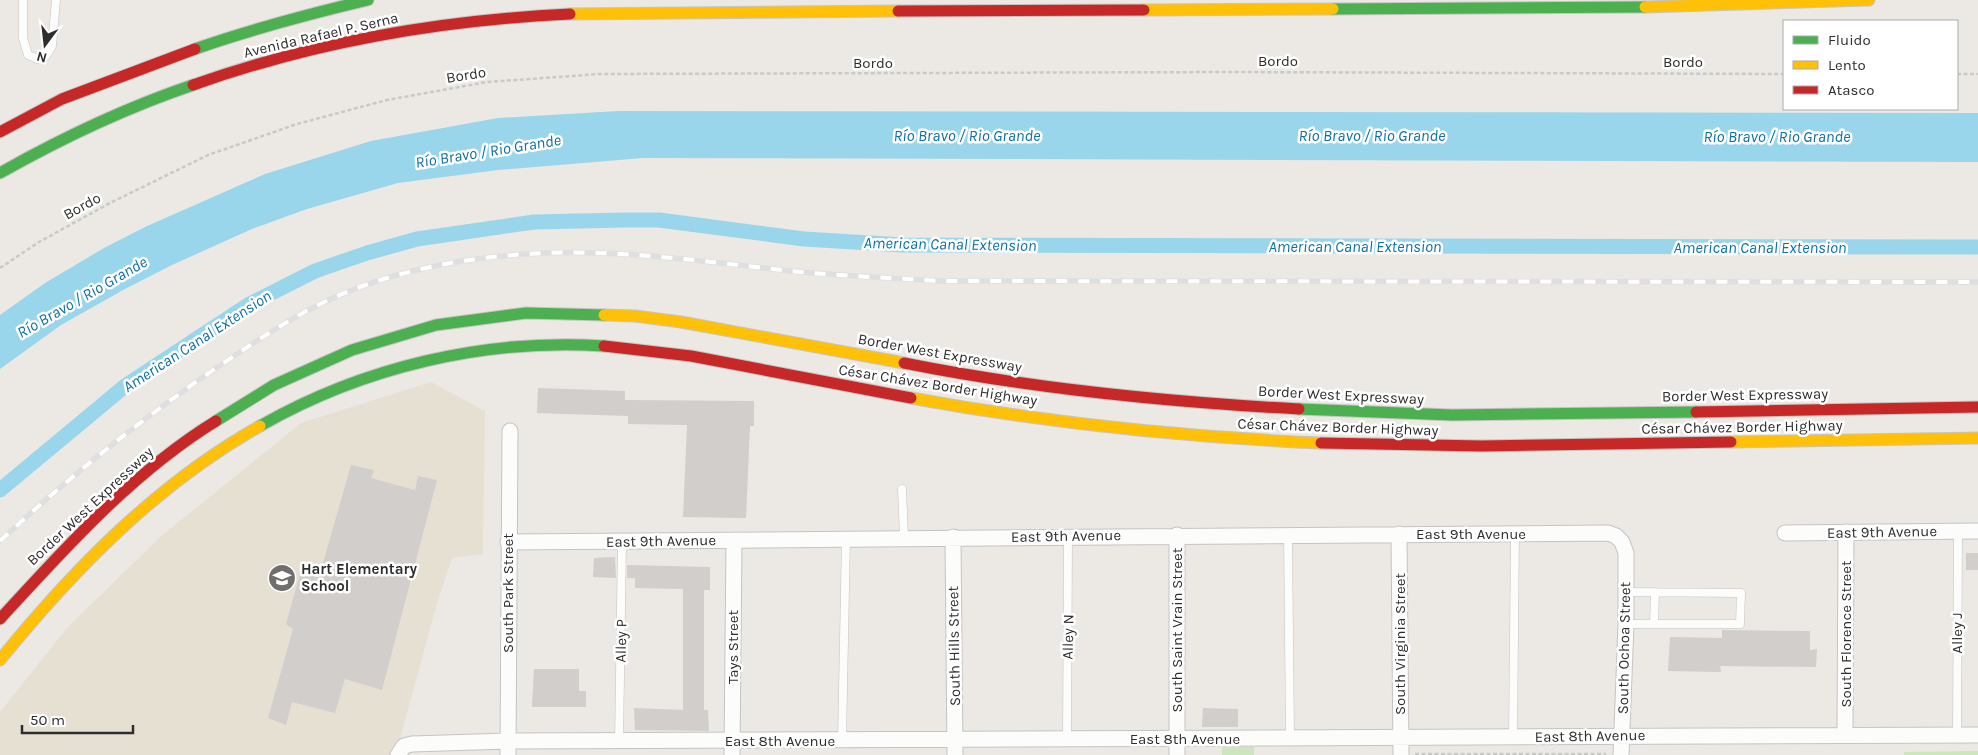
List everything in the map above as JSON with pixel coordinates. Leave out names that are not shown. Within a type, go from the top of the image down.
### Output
[{"type":"highway","name":"Avenida Rafael P. Serna","points":[[0,132],[62,99],[183,53],[250,30],[366,0]]},
{"type":"highway","name":"Avenida Rafael P. Serna","points":[[0,173],[60,140],[116,115],[194,84],[276,58],[347,41],[408,30],[489,20],[567,14],[658,12],[1634,7],[1869,0]]},
{"type":"highway","name":"Border West Expressway","points":[[0,619],[28,586],[100,513],[154,464],[228,411],[281,380],[355,348],[404,332],[446,322],[481,317],[527,313],[576,312],[642,317],[781,339],[955,372],[1066,389],[1176,401],[1279,408],[1401,414],[1507,415],[1978,407]]},
{"type":"highway","name":"César Chávez Border Highway","points":[[0,660],[60,590],[102,547],[183,477],[238,439],[282,413],[346,384],[432,359],[506,348],[573,344],[646,350],[725,362],[985,410],[1145,431],[1267,441],[1359,445],[1462,446],[1978,438]]},
{"type":"street","name":"South Park Street","points":[[508,748],[510,431]]},
{"type":"street","name":"East 9th Avenue","points":[[1785,533],[1978,531]]},
{"type":"street","name":"South Florence Street","points":[[1845,735],[1846,532]]},
{"type":"street","name":"East 9th Avenue","points":[[508,542],[1515,533],[1608,533],[1616,536],[1622,542]]},
{"type":"street","name":"South Virginia Street","points":[[1399,534],[1401,755]]},
{"type":"street","name":"South Saint Vrain Street","points":[[1177,535],[1177,755]]},
{"type":"street","name":"South Hills Street","points":[[953,537],[955,747]]},
{"type":"street","name":"Tays Street","points":[[732,748],[734,540]]},
{"type":"street","name":"South Ochoa Street","points":[[1614,754],[1622,735],[1626,624],[1626,553],[1622,542]]},
{"type":"street","name":"East 8th Avenue","points":[[398,755],[404,746],[412,744],[508,748],[620,742],[732,748],[842,741],[955,747],[1067,739],[1513,738],[1622,735],[1978,735]]},
{"type":"lane","points":[[23,0],[23,38],[28,55],[38,59],[46,56],[52,46],[56,0]]},
{"type":"lane","points":[[902,489],[904,537]]},
{"type":"lane","name":"Alley J","points":[[1957,735],[1958,531]]},
{"type":"lane","points":[[1513,738],[1515,533]]},
{"type":"lane","points":[[1288,534],[1290,738]]},
{"type":"lane","name":"Alley N","points":[[1067,739],[1068,536]]},
{"type":"lane","points":[[842,741],[846,538]]},
{"type":"lane","name":"Alley P","points":[[620,742],[622,541]]},
{"type":"lane","points":[[1626,592],[1741,593],[1740,624],[1626,624]]},
{"type":"lane","points":[[1654,624],[1655,592]]},
{"type":"path","name":"Bordo","points":[[0,268],[39,242],[110,202],[208,156],[297,124],[386,100],[486,82],[600,74],[1229,72],[1783,74]]},
{"type":"path","points":[[1958,74],[1978,74]]},
{"type":"path","points":[[1413,754],[1614,754]]},
{"type":"shaded area","name":"Hart Elementary School","points":[[431,382],[485,411],[483,554],[452,558],[438,600],[400,739],[392,755],[0,755],[0,712],[67,628],[159,538],[301,423]]},
{"type":"green space","points":[[1222,747],[1254,747],[1254,755],[1222,755]]},
{"type":"green space","points":[[1978,751],[1978,755],[1904,755],[1904,752]]},
{"type":"water","name":"Río Bravo / Rio Grande","points":[[618,111],[1978,113],[1978,162],[643,158],[498,170],[398,183],[307,209],[252,229],[172,265],[125,289],[61,325],[0,369],[0,315],[45,283],[104,248],[145,227],[265,174],[371,141],[498,118]]},
{"type":"building","points":[[538,388],[625,391],[625,400],[754,401],[754,426],[750,426],[746,518],[683,517],[687,425],[628,424],[628,416],[537,413]]},
{"type":"building","points":[[351,465],[374,470],[371,478],[415,490],[418,476],[437,480],[382,690],[345,679],[335,713],[292,702],[286,725],[268,718],[293,629],[286,624],[300,574],[319,577]]},
{"type":"building","points":[[1966,553],[1978,553],[1978,570],[1966,570]]},
{"type":"building","points":[[615,557],[616,578],[593,577],[594,558]]},
{"type":"building","points":[[627,565],[710,567],[710,590],[704,590],[704,710],[708,710],[709,731],[635,730],[634,708],[683,710],[683,589],[635,588],[635,578],[627,578]]},
{"type":"building","points":[[1722,630],[1810,631],[1810,650],[1817,649],[1816,667],[1720,666],[1721,672],[1668,671],[1670,637],[1722,638]]},
{"type":"building","points":[[534,669],[579,669],[579,691],[586,691],[586,707],[532,707]]},
{"type":"building","points":[[1203,708],[1238,709],[1238,727],[1202,727]]},
{"type":"waterway","name":"American Canal Extension","points":[[0,490],[125,386],[248,305],[315,271],[367,253],[417,239],[534,222],[659,220],[804,239],[903,245],[1978,247]]},
{"type":"railway","points":[[0,541],[80,471],[136,426],[222,364],[290,320],[333,298],[383,279],[436,266],[490,257],[544,253],[606,253],[668,257],[810,273],[941,281],[1978,282]]},
{"type":"traffic: fast","points":[[195,49],[281,22],[368,0]]},
{"type":"traffic: fast","points":[[1333,9],[1645,7]]},
{"type":"traffic: fast","points":[[0,173],[94,125],[193,85]]},
{"type":"traffic: fast","points":[[216,421],[274,385],[352,350],[436,325],[526,313],[604,315]]},
{"type":"traffic: fast","points":[[260,426],[300,405],[341,387],[426,361],[470,352],[515,347],[604,346]]},
{"type":"traffic: fast","points":[[1299,409],[1452,415],[1696,412]]},
{"type":"traffic: slow","points":[[1645,7],[1869,0]]},
{"type":"traffic: slow","points":[[1144,10],[1333,9]]},
{"type":"traffic: slow","points":[[570,14],[898,11]]},
{"type":"traffic: slow","points":[[604,315],[635,316],[681,322],[904,363]]},
{"type":"traffic: slow","points":[[911,398],[1013,415],[1116,428],[1218,437],[1321,443]]},
{"type":"traffic: slow","points":[[0,660],[57,593],[119,531],[186,474],[260,426]]},
{"type":"traffic: slow","points":[[1731,442],[1978,438]]},
{"type":"traffic: jam","points":[[898,11],[1144,10]]},
{"type":"traffic: jam","points":[[193,85],[285,57],[379,36],[474,22],[570,14]]},
{"type":"traffic: jam","points":[[0,132],[62,99],[195,49]]},
{"type":"traffic: jam","points":[[604,346],[691,356],[911,398]]},
{"type":"traffic: jam","points":[[904,363],[1002,380],[1101,393],[1200,403],[1299,409]]},
{"type":"traffic: jam","points":[[1696,412],[1978,407]]},
{"type":"traffic: jam","points":[[0,619],[101,512],[128,487],[156,463],[216,421]]},
{"type":"traffic: jam","points":[[1321,443],[1482,446],[1731,442]]},
{"type":"place","name":"Hart Elementary School","points":[[282,578]]}]
